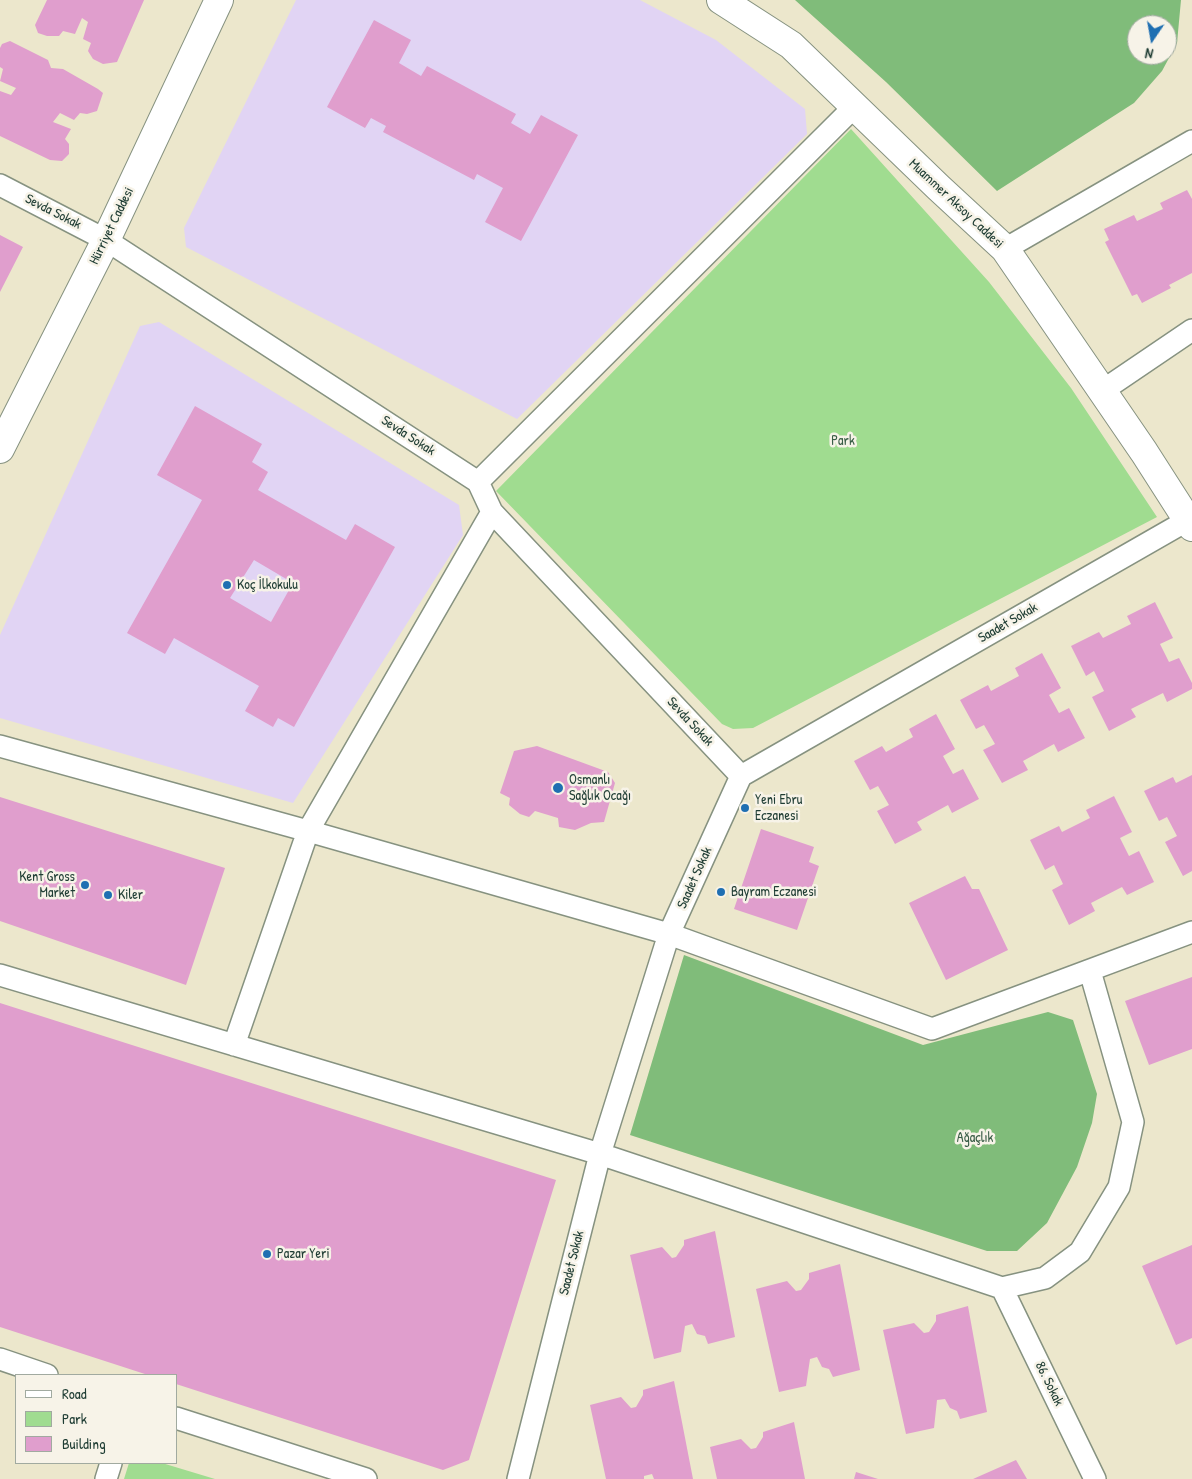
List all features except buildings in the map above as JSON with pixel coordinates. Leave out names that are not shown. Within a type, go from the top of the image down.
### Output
[{"type":"main road","name":"Hürriyet Caddesi","points":[[0,449],[106,240],[219,0]]},
{"type":"main road","name":"Muammer Aksoy Caddesi","points":[[722,0],[791,45],[1005,249],[1102,390],[1190,524]]},
{"type":"street","points":[[478,482],[854,107]]},
{"type":"street","points":[[1005,249],[1192,141]]},
{"type":"street","name":"Sevda Sokak","points":[[0,185],[106,240],[478,482],[492,512],[741,776]]},
{"type":"street","points":[[1102,390],[1192,330]]},
{"type":"street","points":[[234,1045],[308,831],[492,512]]},
{"type":"street","name":"Saadet Sokak","points":[[518,1479],[600,1154],[669,934],[741,776],[1190,524]]},
{"type":"street","points":[[0,746],[669,934],[932,1029],[1192,932]]},
{"type":"street","points":[[0,975],[600,1154],[1002,1288],[1045,1278],[1080,1252],[1119,1187],[1133,1122],[1090,971]]},
{"type":"street","name":"86. Sokak","points":[[1002,1288],[1095,1479]]},
{"type":"street","points":[[0,1359],[44,1374]]},
{"type":"street","points":[[178,1419],[366,1479]]},
{"type":"street","points":[[106,1479],[111,1464]]},
{"type":"shaded area","points":[[296,0],[640,0],[716,40],[805,109],[807,134],[517,419],[186,247],[184,228]]},
{"type":"shaded area","name":"Koç İlkokulu","points":[[159,322],[459,505],[463,535],[293,803],[0,718],[0,635],[140,326]]},
{"type":"green space","points":[[795,0],[1181,0],[1177,43],[1177,15],[1127,15],[1127,65],[1165,65],[1134,103],[997,191],[886,82]]},
{"type":"green space","name":"Park","points":[[851,129],[989,282],[1071,388],[1157,517],[753,728],[733,729],[722,724],[496,491]]},
{"type":"green space","name":"Ağaçlık","points":[[684,955],[923,1045],[1048,1012],[1073,1020],[1097,1094],[1092,1123],[1077,1167],[1047,1223],[1017,1251],[987,1251],[630,1135]]},
{"type":"green space","points":[[129,1464],[165,1464],[215,1479],[124,1479]]},
{"type":"place","name":"Koç İlkokulu","points":[[227,585]]},
{"type":"place","name":"Osmanlı Sağlık Ocağı","points":[[558,788]]},
{"type":"place","name":"Yeni Ebru Eczanesi","points":[[745,808]]},
{"type":"place","name":"Kent Gross Market","points":[[85,885]]},
{"type":"place","name":"Bayram Eczanesi","points":[[721,892]]},
{"type":"place","name":"Kiler","points":[[108,895]]},
{"type":"place","name":"Pazar Yeri","points":[[267,1254]]}]
